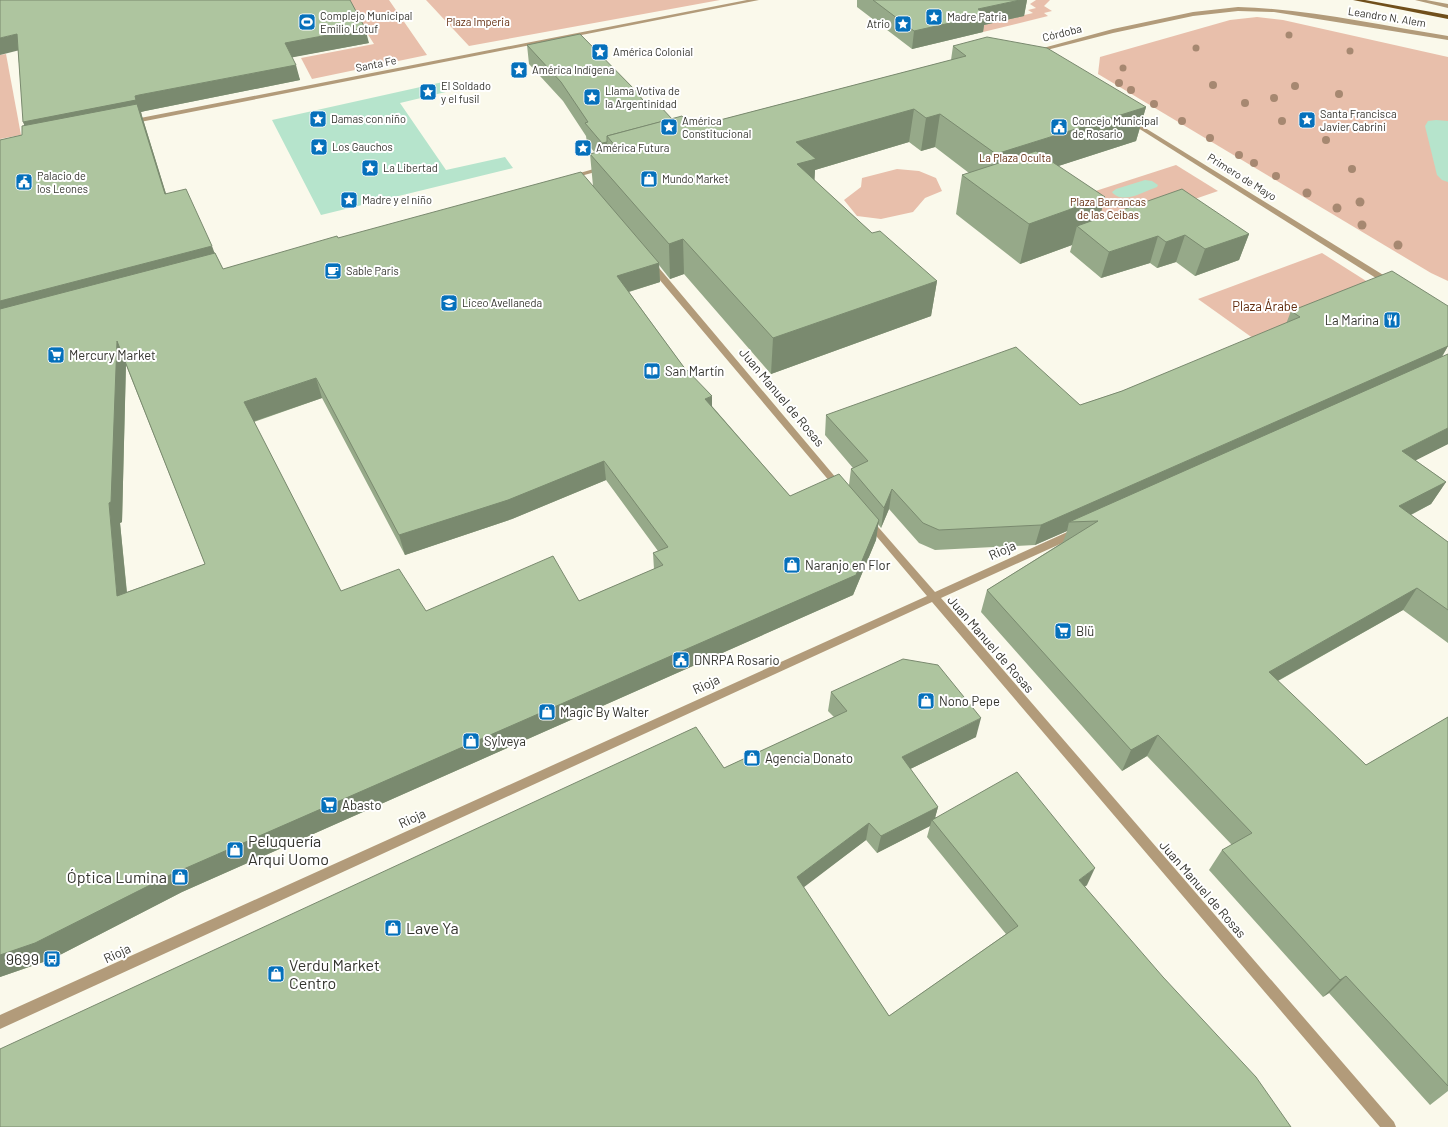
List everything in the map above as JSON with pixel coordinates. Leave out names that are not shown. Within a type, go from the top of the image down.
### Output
[{"type":"main road","points":[[1356,0],[1448,17]]},
{"type":"street","name":"Santa Fe","points":[[125,123],[756,0]]},
{"type":"street","points":[[1418,0],[1448,6]]},
{"type":"street","name":"Córdoba","points":[[1031,52],[1113,31],[1193,14],[1238,9],[1274,10]]},
{"type":"street","name":"Leandro N. Alem","points":[[1274,10],[1448,38]]},
{"type":"street","name":"Primero de Mayo","points":[[1125,117],[1397,286]]},
{"type":"street","points":[[561,179],[614,165]]},
{"type":"street","points":[[576,175],[585,185]]},
{"type":"street","name":"Juan Manuel de Rosas","points":[[646,258],[845,494]]},
{"type":"street","name":"Juan Manuel de Rosas","points":[[861,512],[1389,1127]]},
{"type":"street","name":"Rioja","points":[[0,1022],[932,596],[1084,529]]},
{"type":"green space","points":[[346,0],[389,0],[427,55],[312,79],[301,58],[374,44]]},
{"type":"green space","name":"Plaza Imperia","points":[[426,0],[720,0],[469,46]]},
{"type":"green space","points":[[1036,0],[1050,0],[1044,6],[1052,11],[1044,13],[1048,16],[983,32],[975,27],[1033,13],[1028,10],[1036,8],[1030,4]]},
{"type":"green space","points":[[1257,17],[1283,20],[1448,57],[1448,281],[1431,273],[1098,74],[1100,57],[1230,20]]},
{"type":"green space","points":[[6,54],[21,135],[0,139],[0,55]]},
{"type":"green space","name":"Plaza Barrancas de las Ceibas","points":[[1176,165],[1218,191],[1094,234],[1080,196]]},
{"type":"green space","points":[[897,169],[919,171],[936,178],[942,191],[925,198],[913,212],[881,219],[857,216],[844,200],[861,187],[862,178]]},
{"type":"green space","name":"Plaza Árabe","points":[[1322,253],[1382,291],[1330,393],[1198,299]]},
{"type":"shaded area","points":[[443,82],[450,91],[400,103],[446,170],[505,157],[513,168],[321,215],[272,120]]},
{"type":"shaded area","points":[[1428,121],[1448,121],[1448,182],[1442,180],[1437,175],[1425,126]]},
{"type":"shaded area","points":[[1145,180],[1152,181],[1158,185],[1157,187],[1145,192],[1127,197],[1116,196],[1112,192],[1116,189]]},
{"type":"building","points":[[0,0],[350,0],[365,28],[285,43],[296,65],[139,95],[135,96],[136,100],[23,122],[17,34],[0,38]]},
{"type":"building","points":[[873,0],[1020,0],[978,9],[986,15],[914,31]]},
{"type":"building","points":[[580,34],[636,91],[649,108],[659,105],[672,119],[607,136],[607,142],[602,143],[585,123],[588,122],[561,82],[527,45]]},
{"type":"building","points":[[987,37],[1047,48],[1146,107],[996,154],[940,114],[926,118],[914,109],[796,142],[816,159],[797,164],[872,233],[880,231],[937,281],[773,338],[683,239],[669,244],[590,154],[616,147],[607,136],[682,116],[693,127],[966,56],[953,46]]},
{"type":"building","points":[[137,104],[165,194],[186,189],[212,246],[0,301],[0,140],[22,135],[22,126]]},
{"type":"building","points":[[1036,151],[1105,197],[1029,224],[962,175]]},
{"type":"building","points":[[581,172],[659,263],[617,276],[683,366],[712,396],[705,399],[790,496],[839,474],[879,520],[856,575],[170,875],[35,943],[0,955],[0,309],[215,253],[223,269],[337,236],[338,238]],"holes":[[[117,341],[205,564],[117,596],[109,503],[111,502]],[[316,378],[399,535],[508,500],[604,461],[668,547],[653,553],[663,565],[579,601],[553,556],[426,611],[399,569],[341,591],[244,402]]]},
{"type":"building","points":[[1182,189],[1249,234],[1205,249],[1185,235],[1166,242],[1158,236],[1109,252],[1077,226]]},
{"type":"building","points":[[1392,271],[1448,306],[1448,346],[1041,525],[939,530],[923,523],[892,489],[884,508],[851,469],[868,461],[826,415],[1016,347],[1080,405],[1122,391],[1300,317],[1291,311]]},
{"type":"building","points":[[1448,354],[1448,428],[1402,451],[1446,482],[1399,506],[1448,542],[1448,610],[1417,588],[1269,672],[1366,765],[1448,717],[1448,1086],[1346,976],[1340,980],[1222,850],[1252,833],[1158,735],[1131,750],[987,590],[1098,521],[1069,522]]},
{"type":"building","points":[[903,659],[938,665],[981,718],[902,757],[938,807],[881,836],[869,823],[797,877],[889,1016],[1018,926],[932,820],[1017,772],[1095,868],[1079,880],[1163,977],[1256,1077],[1291,1127],[0,1127],[0,1049],[696,727],[724,768],[847,711],[831,692]]},
{"type":"place","name":"Madre Patria","points":[[934,17]]},
{"type":"place","name":"Complejo Municipal Emilio Lotuf","points":[[307,22]]},
{"type":"place","name":"Atrio","points":[[903,24]]},
{"type":"place","name":"América Colonial","points":[[600,52]]},
{"type":"place","name":"América Indígena","points":[[519,70]]},
{"type":"place","name":"El Soldado y el fusil","points":[[428,92]]},
{"type":"place","name":"Llama Votiva de la Argentinidad","points":[[592,97]]},
{"type":"place","name":"Damas con niño","points":[[318,119]]},
{"type":"place","name":"Santa Francisca Javier Cabrini","points":[[1307,120]]},
{"type":"place","name":"América Constitucional","points":[[669,127]]},
{"type":"place","name":"Concejo Municipal de Rosario","points":[[1059,127]]},
{"type":"place","name":"Los Gauchos","points":[[319,147]]},
{"type":"place","name":"América Futura","points":[[583,148]]},
{"type":"place","name":"La Libertad","points":[[370,168]]},
{"type":"place","name":"Mundo Market","points":[[649,179]]},
{"type":"place","name":"Palacio de los Leones","points":[[24,182]]},
{"type":"place","name":"Madre y el niño","points":[[349,200]]},
{"type":"place","name":"Sable Paris","points":[[333,271]]},
{"type":"place","name":"Liceo Avellaneda","points":[[449,303]]},
{"type":"place","name":"La Marina","points":[[1392,320]]},
{"type":"place","name":"Mercury Market","points":[[56,355]]},
{"type":"place","name":"San Martín","points":[[652,371]]},
{"type":"place","name":"Naranjo en Flor","points":[[792,565]]},
{"type":"place","name":"Blü","points":[[1063,631]]},
{"type":"place","name":"DNRPA Rosario","points":[[681,660]]},
{"type":"place","name":"Nono Pepe","points":[[926,701]]},
{"type":"place","name":"Magic By Walter","points":[[547,712]]},
{"type":"place","name":"Sylveya","points":[[471,741]]},
{"type":"place","name":"Agencia Donato","points":[[752,758]]},
{"type":"place","name":"Abasto","points":[[329,805]]},
{"type":"place","name":"Peluquería Arqui Uomo","points":[[235,850]]},
{"type":"place","name":"Óptica Lumina","points":[[180,877]]},
{"type":"place","name":"Lave Ya","points":[[393,928]]},
{"type":"place","name":"9699","points":[[52,959]]},
{"type":"place","name":"Verdu Market Centro","points":[[276,974]]},
{"type":"park label","name":"La Plaza Oculta","points":[[1015,158]]}]
